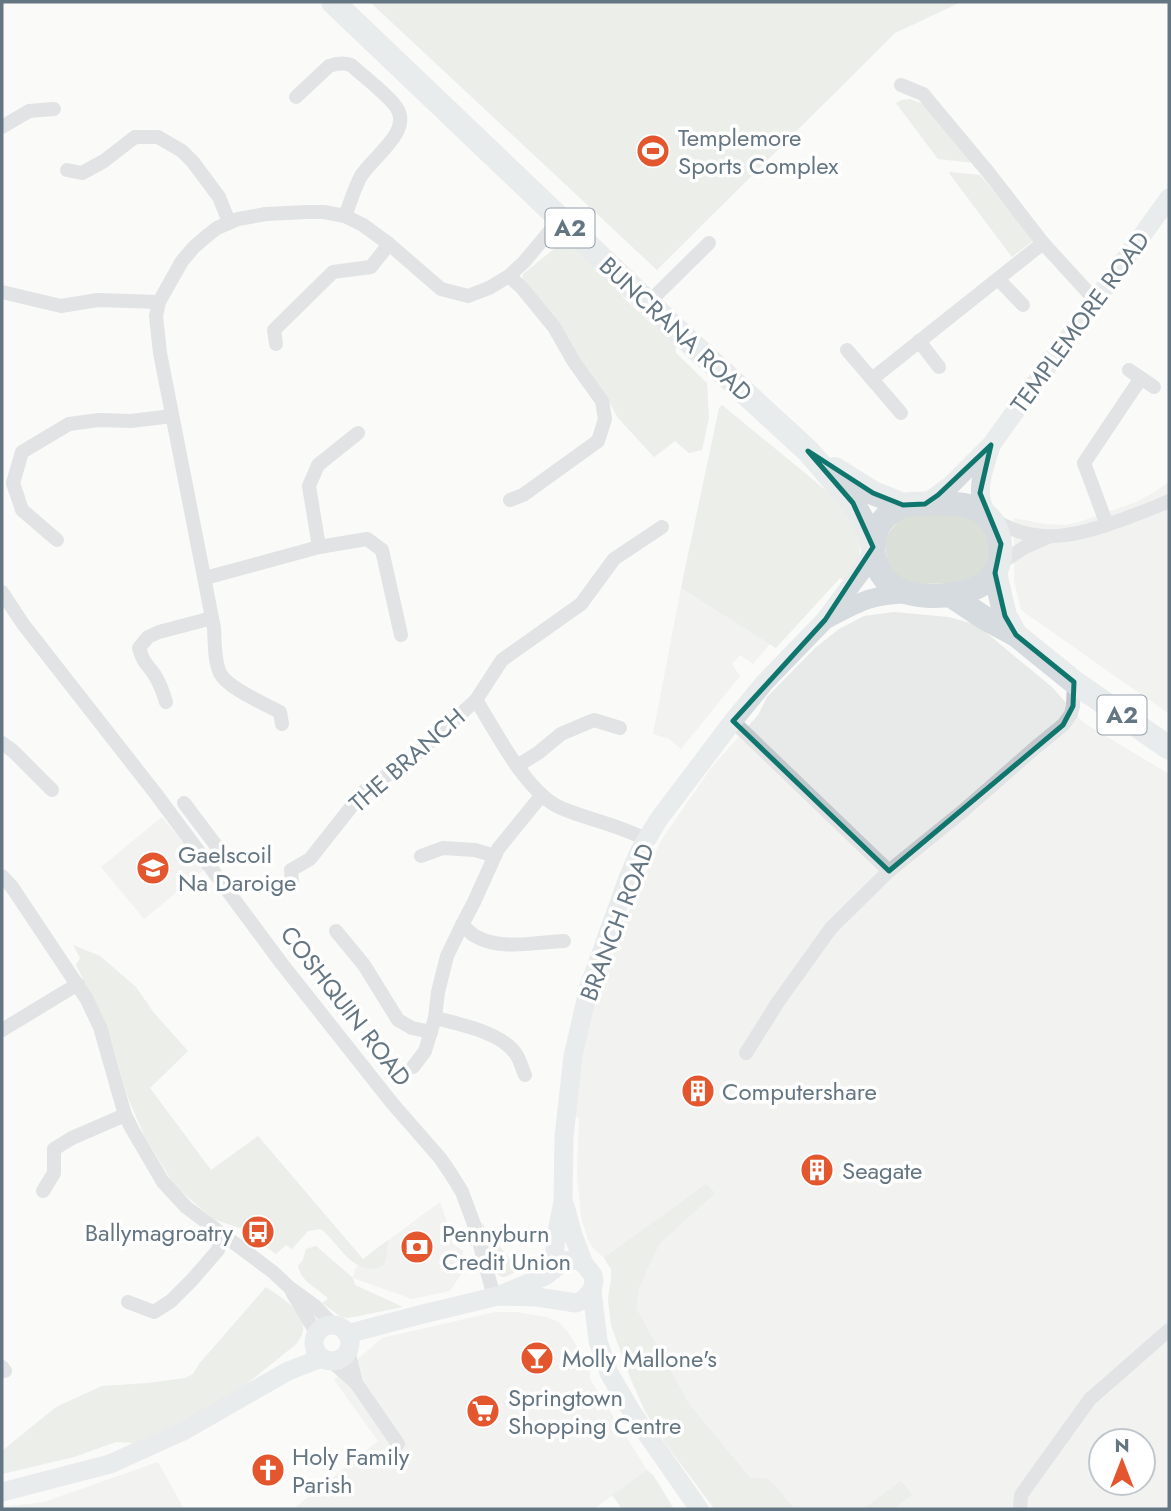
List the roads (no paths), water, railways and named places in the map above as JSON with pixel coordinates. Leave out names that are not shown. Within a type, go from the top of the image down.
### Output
[{"type":"highway","name":"BUNCRANA ROAD","points":[[333,2],[648,303],[808,451],[853,503],[866,526],[872,547]]},
{"type":"highway","name":"BUNCRANA ROAD","points":[[808,451],[873,494],[914,505]]},
{"type":"highway","name":"A2","points":[[914,505],[958,504],[978,508],[988,515],[995,526],[1000,544],[997,568],[1005,615],[1016,635]]},
{"type":"highway","points":[[872,547],[878,526],[886,517],[914,505]]},
{"type":"highway","name":"A2","points":[[872,547],[879,573],[888,583],[900,591],[915,594],[950,595],[974,590],[987,581],[997,568]]},
{"type":"highway","name":"A2","points":[[950,595],[1016,635],[1074,682],[1169,748]]},
{"type":"main road","name":"TEMPLEMORE ROAD","points":[[914,505],[951,485],[991,445],[1169,198]]},
{"type":"main road","name":"TEMPLEMORE ROAD","points":[[988,515],[981,502],[980,486],[991,445]]},
{"type":"main road","name":"BRANCH ROAD","points":[[553,1271],[563,1202],[564,1137],[573,1056],[589,987],[628,878],[659,819],[765,682],[825,620],[864,568],[872,547]]},
{"type":"main road","name":"BRANCH ROAD","points":[[825,620],[858,603],[880,596],[915,594]]},
{"type":"main road","name":"BRANCH ROAD","points":[[563,1202],[584,1264]]},
{"type":"main road","points":[[2,1492],[110,1464],[185,1430],[330,1344],[496,1296],[532,1283],[564,1261],[578,1260],[593,1275],[597,1341],[609,1373],[633,1414],[698,1509]]},
{"type":"main road","points":[[553,1271],[551,1290],[565,1302],[597,1341]]},
{"type":"main road","points":[[496,1296],[537,1297],[576,1303],[592,1290]]},
{"type":"street","points":[[296,97],[329,66],[345,63],[351,65],[394,104],[400,114],[399,131],[361,177],[345,216]]},
{"type":"street","points":[[901,85],[923,94],[1043,243],[1095,300]]},
{"type":"street","points":[[2,127],[29,111],[54,109]]},
{"type":"street","points":[[67,170],[82,173],[104,161],[135,136],[158,137],[193,162],[219,197],[229,222]]},
{"type":"street","points":[[282,724],[280,712],[232,685],[220,674],[205,578],[160,353],[156,316],[159,302],[182,261],[194,247],[217,228],[248,217],[287,212],[324,212],[345,216],[389,244],[442,289],[468,296],[509,276],[560,219]]},
{"type":"street","points":[[648,303],[709,243]]},
{"type":"street","points":[[872,379],[1043,243]]},
{"type":"street","points":[[276,344],[274,330],[333,272],[371,267],[389,244]]},
{"type":"street","points":[[509,276],[554,327],[574,362],[602,401],[605,419],[598,441],[523,495],[510,500]]},
{"type":"street","points":[[998,279],[1023,305]]},
{"type":"street","points":[[2,292],[61,306],[98,300],[159,302]]},
{"type":"street","points":[[919,341],[939,367]]},
{"type":"street","points":[[847,350],[901,413]]},
{"type":"street","points":[[1107,524],[1084,463],[1135,374],[1154,387]]},
{"type":"street","points":[[57,540],[22,510],[13,483],[22,453],[69,424],[172,416]]},
{"type":"street","points":[[319,547],[309,486],[317,465],[358,433]]},
{"type":"street","points":[[997,568],[1026,547],[1048,537],[1075,534],[1169,501]]},
{"type":"street","points":[[988,515],[1008,527],[1048,537]]},
{"type":"street","name":"THE BRANCH","points":[[292,883],[291,870],[310,859],[363,792],[410,759],[476,700],[502,660],[581,604],[614,559],[662,527]]},
{"type":"street","points":[[205,578],[319,547],[367,539],[382,550],[401,635]]},
{"type":"street","name":"COSHQUIN ROAD","points":[[2,592],[23,624],[282,964],[392,1103],[440,1158],[463,1192],[496,1296]]},
{"type":"street","points":[[166,702],[153,672],[142,661],[139,648],[148,637],[159,632],[212,618]]},
{"type":"street","points":[[746,1053],[778,1002],[831,928],[889,871],[1063,725],[1071,714],[1074,682]]},
{"type":"street","name":"THE BRANCH","points":[[476,700],[517,766],[541,796],[558,807],[647,839]]},
{"type":"street","points":[[517,766],[561,734],[594,720],[620,727]]},
{"type":"street","points":[[733,721],[889,871]]},
{"type":"street","points":[[2,743],[52,790]]},
{"type":"street","points":[[413,1067],[425,1051],[433,1025],[447,956],[499,849],[541,796]]},
{"type":"street","points":[[184,803],[222,852]]},
{"type":"street","points":[[193,844],[206,832]]},
{"type":"street","points":[[421,856],[443,848],[475,850],[495,856]]},
{"type":"street","points":[[2,876],[78,984],[100,1027],[125,1115],[163,1182],[186,1207],[273,1272],[290,1288],[398,1444]]},
{"type":"street","points":[[462,925],[475,936],[492,942],[517,944],[565,940]]},
{"type":"street","points":[[336,931],[363,965],[398,1020],[412,1028],[433,1025],[486,1033],[516,1053],[525,1075]]},
{"type":"street","points":[[2,1030],[78,984]]},
{"type":"street","points":[[43,1191],[54,1174],[54,1149],[72,1138],[125,1115]]},
{"type":"street","points":[[128,1301],[154,1312],[164,1307],[218,1250],[222,1235]]},
{"type":"street","points":[[1020,1509],[1021,1495],[1090,1399],[1169,1330]]},
{"type":"place","name":"Templemore Sports Complex","points":[[653,151]]},
{"type":"place","name":"Gaelscoil Na Daroige","points":[[153,868]]},
{"type":"place","name":"Computershare","points":[[698,1091]]},
{"type":"place","name":"Seagate","points":[[817,1170]]},
{"type":"place","name":"Ballymagroatry","points":[[258,1232]]},
{"type":"place","name":"Pennyburn Credit Union","points":[[417,1247]]},
{"type":"place","name":"Molly Mallone's","points":[[537,1358]]},
{"type":"place","name":"Springtown Shopping Centre","points":[[483,1411]]},
{"type":"place","name":"Holy Family Parish","points":[[268,1470]]}]
